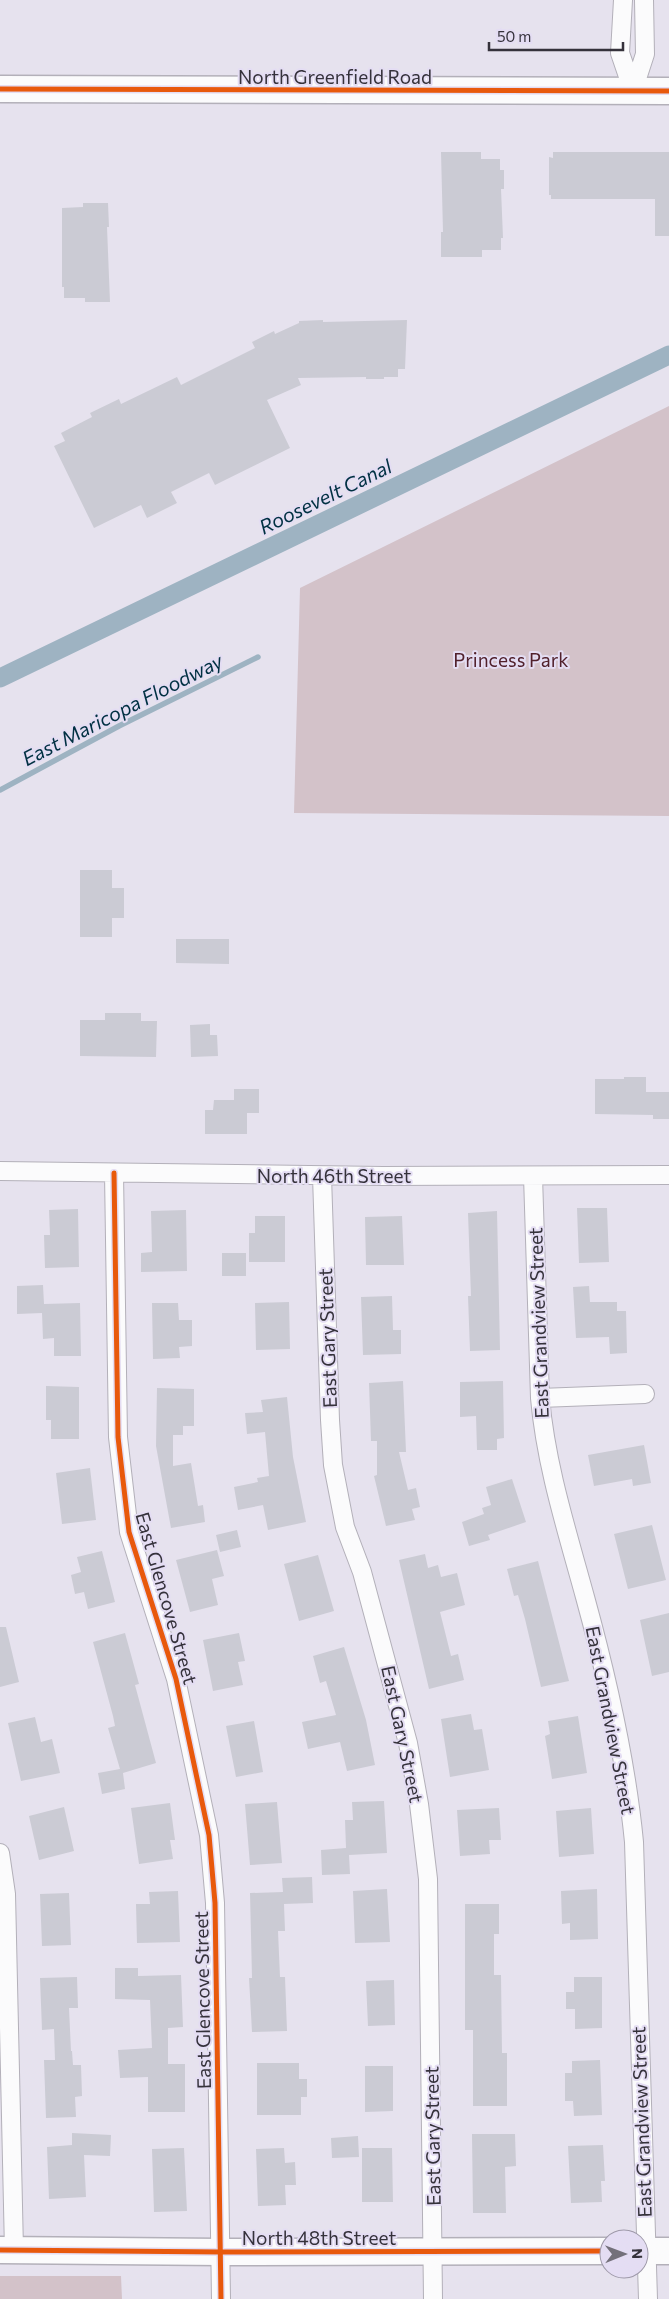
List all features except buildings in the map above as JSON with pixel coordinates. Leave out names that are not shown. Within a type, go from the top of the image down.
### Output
[{"type":"main road","name":"North Greenfield Road","points":[[0,90],[669,91]]},
{"type":"main road","name":"North 48th Street","points":[[7,2250],[220,2252],[599,2251]]},
{"type":"street","points":[[623,0],[620,53],[633,91]]},
{"type":"street","points":[[633,91],[644,54],[644,0]]},
{"type":"street","name":"North 46th Street","points":[[0,1171],[322,1176],[669,1175]]},
{"type":"street","name":"East Glencove Street","points":[[114,1173],[118,1437],[129,1532],[176,1679],[209,1835],[215,1903],[221,2299]]},
{"type":"street","name":"East Gary Street","points":[[322,1176],[333,1466],[345,1527],[362,1572],[408,1743],[419,1804],[428,1879],[433,2299]]},
{"type":"street","name":"East Grandview Street","points":[[533,1176],[540,1398],[543,1432],[551,1474],[594,1627],[618,1729],[630,1796],[634,1842],[651,2251],[648,2299]]},
{"type":"street","points":[[540,1398],[645,1394]]},
{"type":"street","points":[[0,1854],[6,1894],[7,2250]]},
{"type":"green space","name":"Princess Park","points":[[669,406],[669,816],[294,813],[300,588]]},
{"type":"green space","points":[[0,2276],[121,2276],[122,2299],[0,2299]]},
{"type":"waterway","name":"Roosevelt Canal","points":[[0,678],[669,355]]},
{"type":"waterway","name":"East Maricopa Floodway","points":[[0,790],[119,726],[258,657]]},
{"type":"cycle path","points":[[0,89],[669,91]]},
{"type":"cycle path","points":[[114,1173],[118,1437],[129,1532],[176,1679],[209,1835],[215,1903],[221,2299]]},
{"type":"cycle path","points":[[0,2250],[221,2252],[599,2251]]}]
